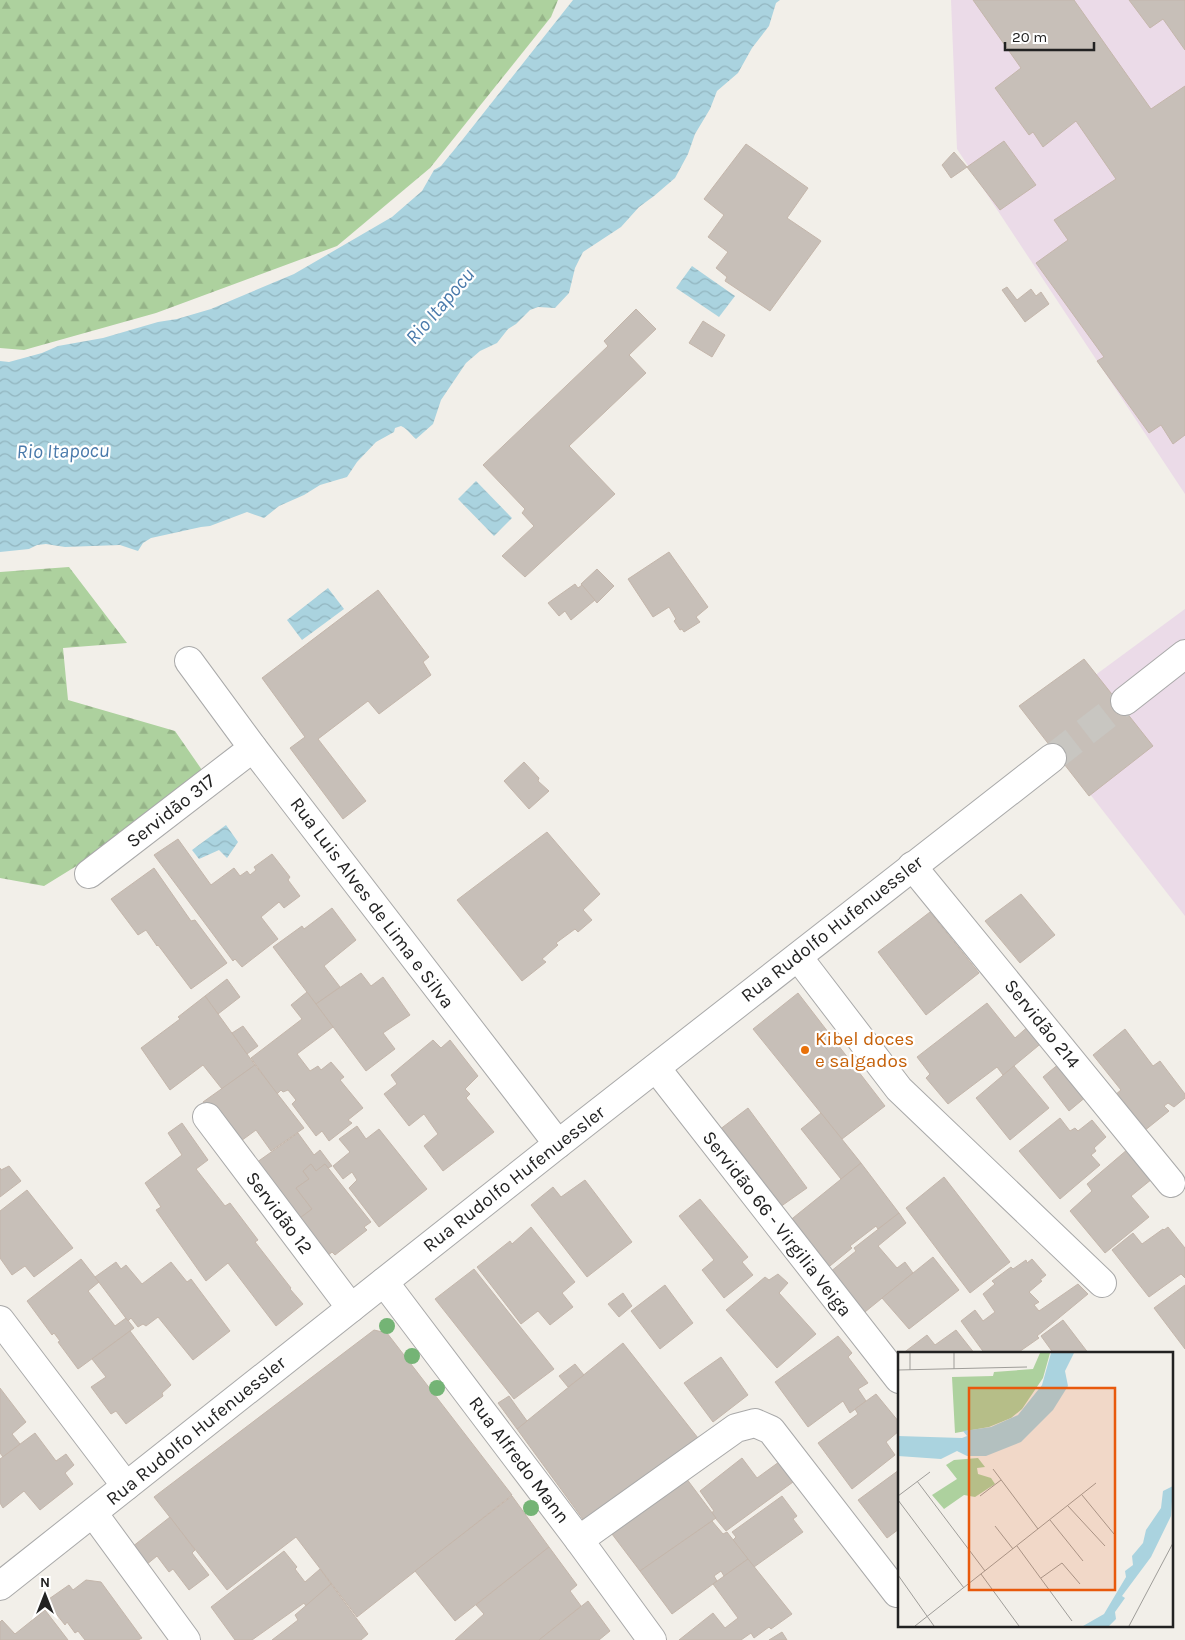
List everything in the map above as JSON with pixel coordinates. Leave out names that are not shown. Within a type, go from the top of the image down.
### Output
[{"type":"street","points":[[1125,701],[1185,654]]},
{"type":"street","name":"Rua Luis Alves de Lima e Silva","points":[[189,661],[253,748],[558,1144]]},
{"type":"street","name":"Servidão 317","points":[[90,874],[253,748]]},
{"type":"street","name":"Rua Rudolfo Hufenuessler","points":[[0,1586],[558,1144],[1052,758]]},
{"type":"street","name":"Servidão 214","points":[[912,866],[1171,1183]]},
{"type":"street","points":[[798,957],[899,1089],[1102,1283]]},
{"type":"street","name":"Servidão 66 - Virgilia Veiga","points":[[656,1068],[898,1378]]},
{"type":"street","name":"Servidão 12","points":[[206,1118],[351,1308]]},
{"type":"street","name":"Rua Alfredo Mann","points":[[384,1282],[652,1640]]},
{"type":"street","points":[[0,1320],[126,1486]]},
{"type":"street","points":[[579,1540],[736,1428],[755,1422],[771,1430],[897,1593]]},
{"type":"street","points":[[93,1513],[186,1640]]},
{"type":"shaded area","points":[[951,0],[1185,0],[1185,494],[957,149]]},
{"type":"shaded area","points":[[1185,609],[1185,916],[1033,721]]},
{"type":"green space","points":[[0,0],[558,0],[551,17],[430,168],[337,246],[156,313],[24,350],[0,348]]},
{"type":"green space","points":[[69,567],[127,643],[63,648],[68,700],[175,731],[211,783],[44,886],[0,878],[0,572]]},
{"type":"water","name":"Rio Itapocu","points":[[573,0],[780,0],[776,3],[769,26],[752,48],[738,73],[717,91],[710,109],[695,134],[688,154],[675,178],[639,207],[621,227],[583,252],[575,268],[569,293],[555,308],[538,307],[530,310],[508,329],[497,343],[480,351],[466,363],[441,400],[433,424],[416,439],[403,427],[395,428],[394,432],[376,442],[357,462],[347,477],[320,485],[304,495],[279,506],[264,518],[247,512],[210,526],[151,538],[143,543],[138,551],[120,545],[65,547],[46,544],[37,545],[29,549],[0,552],[0,361],[9,362],[42,353],[58,346],[103,338],[211,309],[294,274],[392,217],[422,191],[434,170],[441,166]]},
{"type":"water","points":[[692,266],[735,296],[719,317],[676,288]]},
{"type":"water","points":[[476,481],[512,518],[494,536],[458,499]]},
{"type":"water","points":[[328,588],[344,609],[302,640],[287,620]]},
{"type":"water","points":[[226,825],[238,842],[227,858],[219,850],[199,859],[192,850]]},
{"type":"building","points":[[973,0],[1074,0],[1151,109],[1185,86],[1185,435],[1173,444],[1161,425],[1149,433],[1097,361],[1104,357],[1036,263],[1068,240],[1054,220],[1116,179],[1076,121],[1043,147],[1033,132],[1029,135],[995,88],[1021,68]]},
{"type":"building","points":[[1129,0],[1185,0],[1185,50],[1163,19],[1150,28]]},
{"type":"building","points":[[1004,141],[1036,185],[1000,210],[967,167]]},
{"type":"building","points":[[746,144],[808,188],[787,218],[821,241],[770,311],[725,281],[727,277],[716,268],[728,252],[708,237],[724,215],[704,199]]},
{"type":"building","points":[[954,152],[967,167],[951,178],[942,165]]},
{"type":"building","points":[[1007,287],[1017,300],[1031,289],[1036,296],[1041,292],[1049,304],[1025,322],[1002,290]]},
{"type":"building","points":[[636,309],[656,329],[629,355],[646,373],[569,446],[615,494],[525,577],[502,556],[534,526],[522,513],[525,509],[483,465],[608,346],[604,341]]},
{"type":"building","points":[[703,321],[725,335],[712,357],[689,343]]},
{"type":"building","points":[[669,552],[708,607],[696,617],[700,622],[684,632],[682,629],[680,630],[674,621],[676,619],[669,607],[653,617],[628,579]]},
{"type":"building","points":[[597,569],[614,586],[597,603],[581,584]]},
{"type":"building","points":[[575,584],[578,588],[582,585],[595,600],[571,620],[565,611],[559,616],[548,603]]},
{"type":"building","points":[[378,590],[429,657],[423,662],[431,675],[379,714],[368,701],[318,739],[366,801],[343,819],[290,748],[305,737],[262,678]]},
{"type":"building","points":[[1084,659],[1153,746],[1089,796],[1019,706]]},
{"type":"building","points":[[524,762],[539,778],[538,781],[549,791],[529,809],[504,781]]},
{"type":"building","points":[[547,832],[600,894],[583,910],[592,920],[578,932],[575,929],[556,943],[558,945],[542,959],[546,962],[522,981],[457,900]]},
{"type":"building","points":[[178,839],[211,885],[234,868],[240,876],[247,871],[250,875],[256,870],[254,867],[272,854],[290,877],[288,880],[300,896],[284,908],[279,902],[261,917],[278,939],[242,967],[235,959],[233,961],[154,855]]},
{"type":"building","points":[[154,868],[191,921],[195,920],[227,963],[191,989],[146,930],[138,935],[111,899]]},
{"type":"building","points":[[1021,894],[1055,935],[1020,963],[985,921]]},
{"type":"building","points":[[332,908],[356,940],[324,966],[340,987],[316,1004],[273,947],[302,926],[304,929]]},
{"type":"building","points":[[930,912],[979,973],[926,1015],[878,952]]},
{"type":"building","points":[[361,973],[371,986],[383,977],[410,1015],[383,1033],[395,1049],[366,1071],[316,1004]]},
{"type":"building","points":[[227,979],[240,997],[218,1014],[205,996]]},
{"type":"building","points":[[307,992],[333,1027],[297,1054],[310,1071],[318,1066],[321,1070],[331,1062],[344,1077],[340,1080],[363,1108],[348,1120],[352,1123],[329,1141],[322,1131],[316,1136],[292,1104],[296,1100],[288,1090],[283,1092],[281,1090],[277,1094],[251,1058],[302,1019],[291,1005]]},
{"type":"building","points":[[798,993],[885,1106],[842,1139],[753,1029]]},
{"type":"building","points":[[205,996],[255,1065],[222,1089],[203,1065],[170,1090],[141,1048],[180,1019],[178,1017]]},
{"type":"building","points":[[987,1003],[1015,1038],[1031,1024],[1044,1041],[1003,1075],[997,1067],[948,1104],[926,1078],[930,1074],[917,1057]]},
{"type":"building","points":[[243,1026],[258,1046],[247,1054],[232,1033]]},
{"type":"building","points":[[1125,1029],[1153,1066],[1160,1061],[1185,1094],[1185,1098],[1174,1107],[1168,1103],[1164,1106],[1169,1111],[1144,1131],[1115,1095],[1121,1090],[1093,1055]]},
{"type":"building","points":[[433,1040],[441,1048],[450,1040],[478,1076],[465,1089],[470,1094],[466,1098],[494,1132],[443,1171],[424,1146],[438,1134],[424,1114],[409,1126],[384,1094],[397,1084],[391,1075]]},
{"type":"building","points":[[1060,1063],[1087,1096],[1069,1111],[1043,1077]]},
{"type":"building","points":[[255,1065],[304,1128],[271,1151],[256,1130],[234,1146],[203,1102]]},
{"type":"building","points":[[1014,1066],[1049,1108],[1010,1140],[976,1098]]},
{"type":"building","points":[[748,1108],[807,1188],[780,1207],[719,1130]]},
{"type":"building","points":[[821,1113],[861,1163],[841,1179],[801,1129]]},
{"type":"building","points":[[1060,1118],[1070,1131],[1075,1128],[1078,1131],[1092,1120],[1106,1137],[1094,1148],[1096,1151],[1091,1155],[1100,1165],[1060,1199],[1019,1151]]},
{"type":"building","points":[[182,1123],[208,1160],[196,1169],[225,1206],[230,1203],[258,1240],[255,1242],[303,1304],[276,1326],[228,1263],[206,1281],[156,1210],[161,1207],[145,1183],[182,1155],[168,1133]]},
{"type":"building","points":[[357,1126],[366,1139],[379,1129],[427,1189],[379,1227],[349,1188],[357,1180],[352,1172],[343,1179],[333,1166],[350,1152],[339,1139]]},
{"type":"building","points":[[298,1133],[314,1155],[320,1150],[332,1166],[328,1168],[325,1164],[316,1171],[311,1164],[303,1171],[309,1179],[296,1188],[312,1209],[289,1226],[253,1165]]},
{"type":"building","points":[[1128,1149],[1152,1179],[1131,1196],[1149,1217],[1105,1253],[1070,1211],[1092,1191],[1087,1184]]},
{"type":"building","points":[[861,1163],[899,1213],[878,1229],[876,1226],[850,1246],[852,1248],[825,1270],[788,1222]]},
{"type":"building","points":[[311,1164],[316,1171],[325,1164],[371,1222],[364,1227],[367,1230],[335,1255],[332,1252],[321,1261],[292,1224],[312,1209],[296,1188],[309,1179],[303,1171]]},
{"type":"building","points":[[9,1166],[21,1181],[0,1197],[0,1168],[1,1170]]},
{"type":"building","points":[[944,1177],[1010,1262],[970,1293],[906,1208]]},
{"type":"building","points":[[585,1180],[632,1242],[587,1277],[531,1205],[553,1187],[561,1197]]},
{"type":"building","points":[[27,1190],[73,1248],[34,1277],[25,1266],[12,1275],[0,1258],[0,1211]]},
{"type":"building","points":[[700,1199],[748,1257],[742,1262],[753,1275],[724,1298],[702,1270],[714,1260],[679,1216]]},
{"type":"building","points":[[899,1213],[906,1223],[878,1246],[897,1268],[905,1262],[913,1273],[860,1316],[830,1272],[856,1251],[854,1248]]},
{"type":"building","points":[[531,1227],[575,1282],[562,1293],[573,1307],[550,1325],[538,1311],[521,1324],[477,1267],[510,1241],[512,1244]]},
{"type":"building","points":[[1168,1227],[1185,1248],[1185,1278],[1181,1274],[1149,1297],[1112,1250],[1133,1233],[1142,1244]]},
{"type":"building","points":[[933,1257],[959,1290],[909,1329],[882,1298]]},
{"type":"building","points":[[81,1259],[99,1282],[88,1291],[115,1326],[126,1318],[134,1328],[78,1369],[58,1342],[60,1341],[54,1333],[52,1335],[27,1301]]},
{"type":"building","points":[[1032,1259],[1046,1275],[1029,1292],[1039,1302],[1034,1305],[1039,1311],[1078,1284],[1088,1294],[1037,1336],[1039,1338],[1019,1352],[984,1352],[961,1321],[975,1310],[983,1321],[995,1312],[983,1294],[995,1284],[992,1281],[1011,1267],[1013,1269],[1026,1260],[1027,1263]]},
{"type":"building","points":[[116,1262],[121,1269],[126,1265],[142,1284],[171,1262],[187,1282],[191,1279],[230,1331],[193,1360],[158,1317],[146,1326],[143,1324],[138,1327],[131,1318],[128,1321],[95,1277]]},
{"type":"building","points":[[474,1269],[554,1369],[514,1399],[435,1299]]},
{"type":"building","points":[[778,1274],[788,1283],[779,1293],[816,1334],[777,1368],[726,1310],[765,1277],[769,1280]]},
{"type":"building","points":[[665,1285],[693,1323],[660,1349],[631,1311]]},
{"type":"building","points":[[1185,1285],[1185,1349],[1154,1308]]},
{"type":"building","points":[[623,1293],[632,1306],[619,1317],[608,1304]]},
{"type":"building","points":[[1063,1320],[1087,1352],[1053,1352],[1041,1336]]},
{"type":"building","points":[[374,1330],[387,1333],[512,1495],[357,1617],[296,1537],[227,1590],[154,1497]]},
{"type":"building","points":[[956,1330],[973,1352],[905,1352],[927,1335],[935,1345]]},
{"type":"building","points":[[130,1331],[171,1385],[162,1393],[163,1396],[126,1424],[116,1411],[111,1414],[91,1387],[106,1377],[92,1359]]},
{"type":"building","points":[[838,1336],[852,1353],[848,1357],[868,1383],[858,1389],[866,1401],[850,1413],[843,1401],[808,1427],[775,1382]]},
{"type":"building","points":[[623,1343],[698,1438],[585,1522],[517,1429]]},
{"type":"building","points":[[721,1357],[748,1395],[713,1422],[684,1383]]},
{"type":"building","points":[[575,1364],[584,1375],[568,1387],[559,1376]]},
{"type":"building","points":[[0,1388],[26,1422],[12,1434],[20,1444],[3,1457],[0,1453]]},
{"type":"building","points":[[876,1394],[898,1421],[898,1432],[886,1442],[895,1455],[852,1489],[818,1443],[858,1414],[855,1409]]},
{"type":"building","points":[[509,1396],[527,1421],[517,1429],[498,1403]]},
{"type":"building","points":[[35,1433],[56,1461],[66,1454],[74,1465],[65,1473],[73,1484],[40,1510],[24,1491],[3,1508],[0,1503],[0,1459]]},
{"type":"building","points":[[742,1458],[757,1478],[779,1462],[793,1482],[726,1531],[711,1513],[714,1511],[700,1491]]},
{"type":"building","points":[[898,1471],[898,1530],[887,1538],[858,1500]]},
{"type":"building","points":[[683,1474],[716,1518],[640,1571],[612,1534],[614,1533],[609,1525]]},
{"type":"building","points":[[512,1496],[549,1547],[455,1621],[415,1571]]},
{"type":"building","points":[[782,1496],[797,1516],[793,1519],[803,1532],[754,1567],[733,1540],[736,1537],[732,1532]]},
{"type":"building","points":[[170,1517],[195,1550],[192,1553],[209,1575],[189,1590],[173,1569],[169,1572],[157,1556],[146,1565],[132,1547]]},
{"type":"building","points":[[712,1521],[723,1534],[727,1532],[748,1559],[724,1576],[721,1571],[714,1576],[717,1581],[672,1614],[640,1571]]},
{"type":"building","points":[[549,1547],[577,1585],[570,1591],[581,1606],[539,1640],[455,1640],[484,1614],[476,1605]]},
{"type":"building","points":[[284,1551],[297,1567],[295,1569],[305,1582],[320,1569],[331,1584],[306,1606],[304,1603],[252,1640],[235,1640],[211,1607]]},
{"type":"building","points":[[748,1559],[792,1614],[754,1638],[751,1633],[741,1640],[679,1640],[713,1613],[725,1628],[738,1618],[713,1584]]},
{"type":"building","points":[[86,1580],[101,1582],[142,1638],[138,1640],[85,1640],[78,1631],[75,1633],[67,1622],[65,1625],[46,1601],[69,1585],[73,1590]]},
{"type":"building","points":[[331,1584],[368,1634],[361,1640],[272,1640],[298,1620],[295,1615]]},
{"type":"building","points":[[588,1601],[610,1631],[599,1640],[539,1640]]},
{"type":"building","points":[[45,1610],[68,1640],[0,1640],[0,1622],[2,1620],[15,1634]]},
{"type":"building","points":[[782,1632],[787,1640],[769,1640]]},
{"type":"tunnel","points":[[1052,758],[1125,701]]},
{"type":"place","name":"Kibel doces e salgados","points":[[805,1050]]}]
